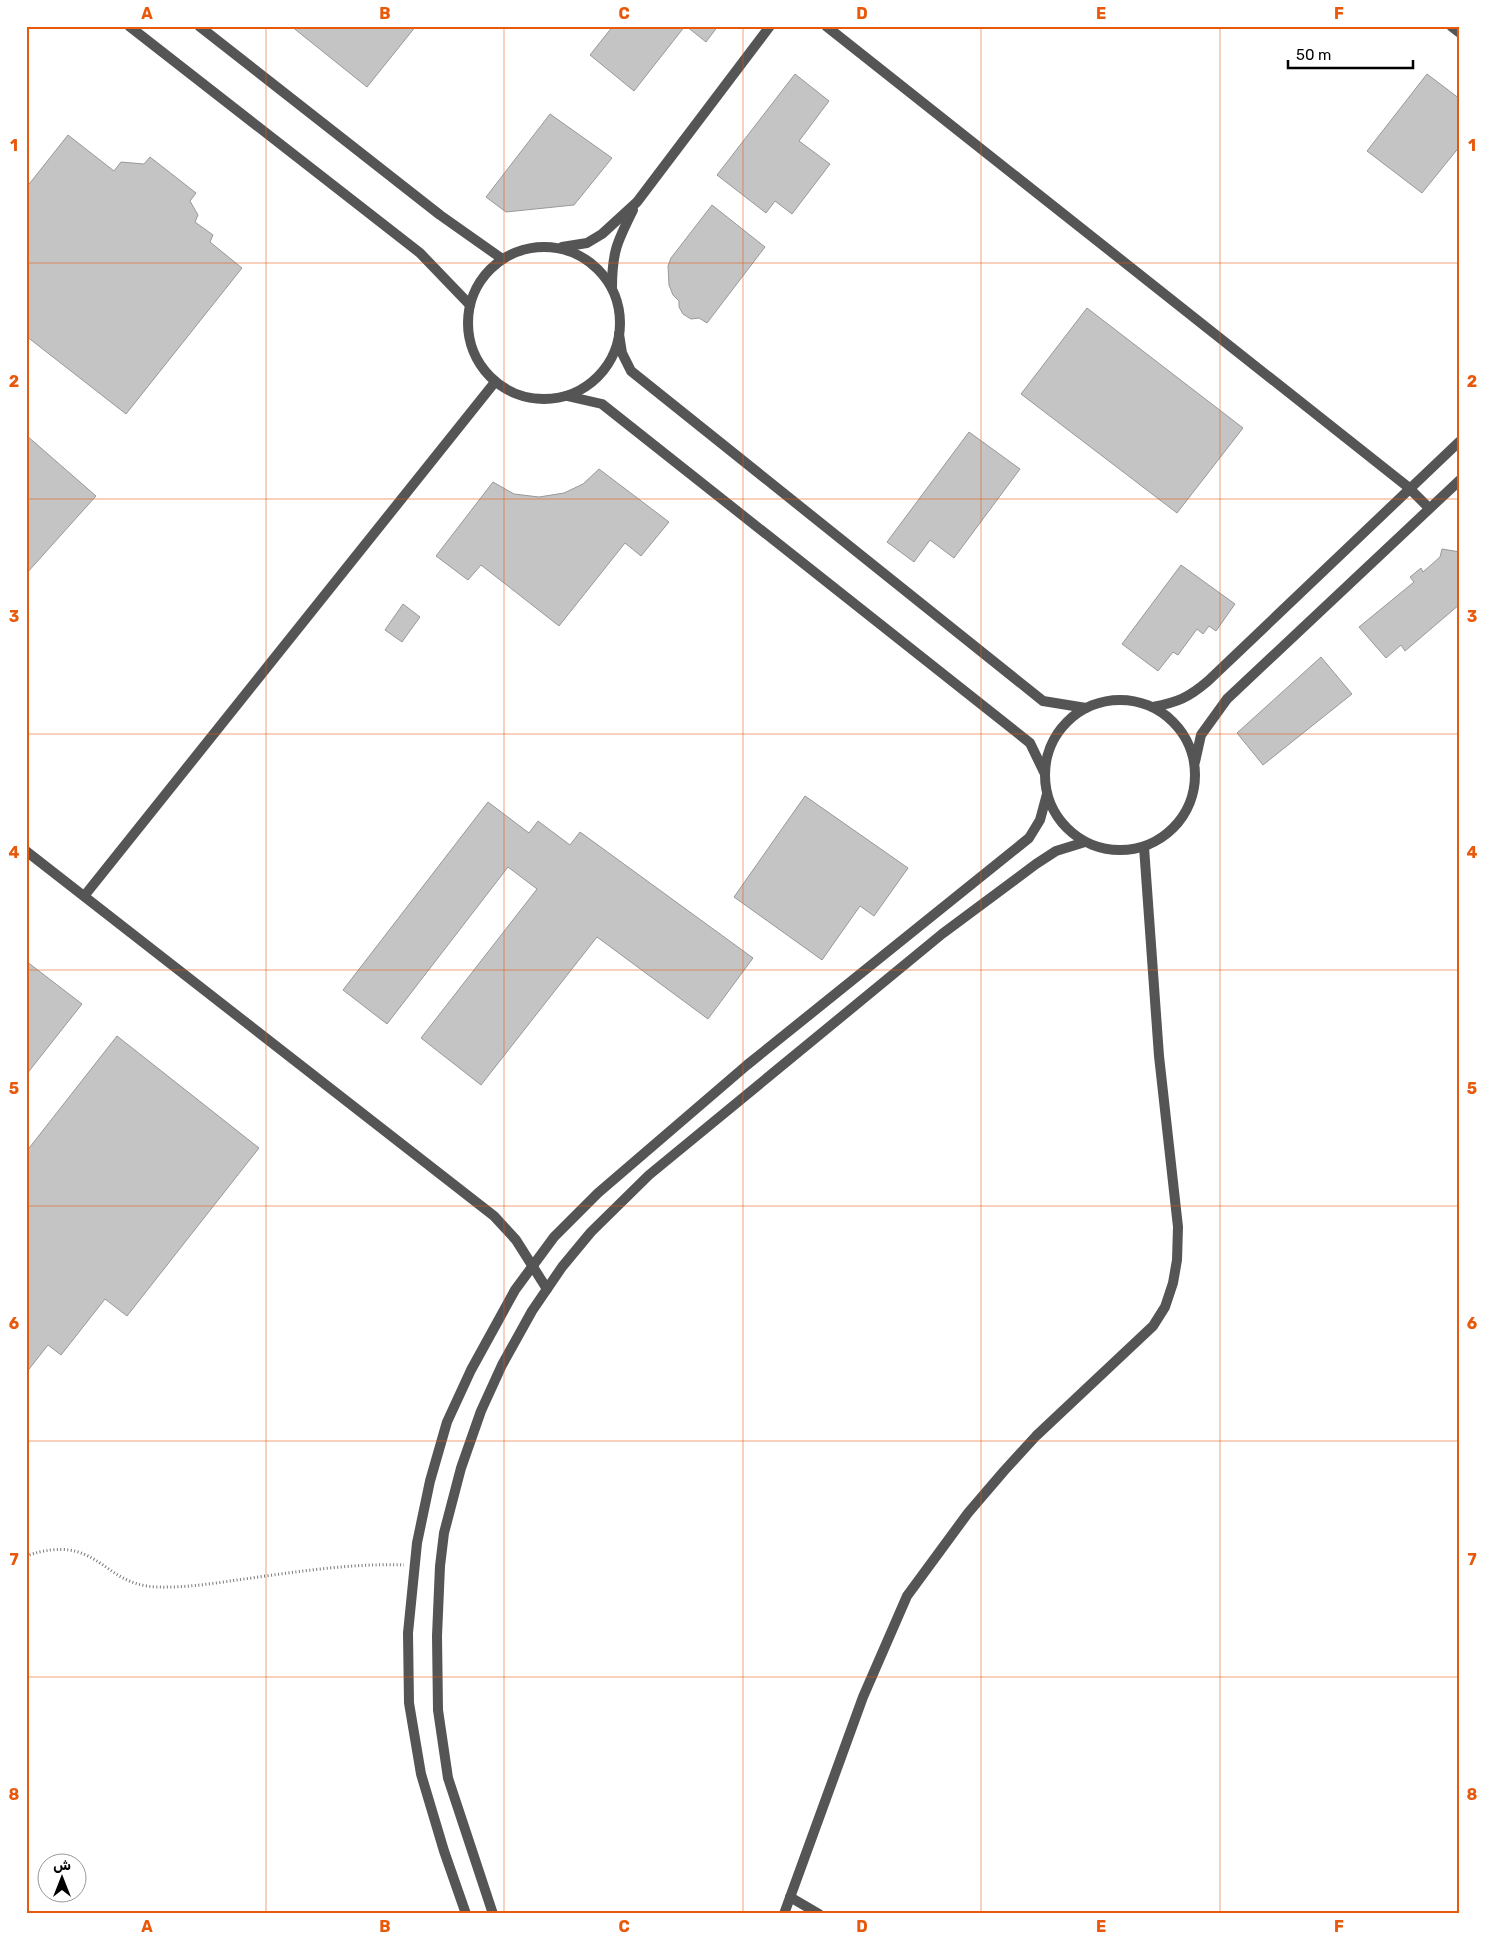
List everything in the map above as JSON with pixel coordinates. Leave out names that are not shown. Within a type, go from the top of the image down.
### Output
[{"type":"street","points":[[129,26],[420,253],[470,305]]},
{"type":"street","points":[[199,26],[440,215],[501,258]]},
{"type":"street","points":[[770,26],[637,202],[602,234],[587,243],[557,247],[534,247],[501,258],[487,271],[472,293],[468,336],[480,365],[495,382],[512,392],[544,399],[567,396],[602,404],[1030,743],[1044,772],[1047,794],[1059,819],[1068,830],[1085,842],[1104,849],[1124,850],[1144,847],[1163,838],[1178,823],[1190,805],[1195,784],[1194,763],[1189,746],[1180,730],[1168,717],[1153,707],[1131,701],[1108,701],[1086,708],[1070,719],[1057,734],[1048,750],[1044,772]]},
{"type":"street","points":[[826,26],[1408,488],[1429,508]]},
{"type":"street","points":[[1451,26],[1460,33]]},
{"type":"street","points":[[637,202],[616,244],[612,259],[612,288],[619,311],[619,334],[622,353],[631,372],[1043,701],[1086,708]]},
{"type":"street","points":[[557,247],[581,256],[601,272],[612,288]]},
{"type":"street","points":[[567,396],[582,388],[602,373],[614,354],[619,334]]},
{"type":"street","points":[[85,895],[495,382]]},
{"type":"street","points":[[1153,707],[1179,702],[1190,696],[1319,575],[1408,488],[1460,441]]},
{"type":"street","points":[[1194,763],[1201,735],[1227,699],[1460,480]]},
{"type":"street","points":[[466,1914],[444,1851],[421,1774],[410,1703],[408,1633],[414,1565],[430,1481],[447,1422],[471,1370],[515,1290],[554,1237],[598,1192],[747,1065],[1029,838],[1040,820],[1047,794]]},
{"type":"street","points":[[493,1914],[448,1778],[438,1710],[437,1636],[440,1566],[444,1533],[461,1468],[481,1411],[502,1365],[532,1311],[591,1232],[649,1175],[942,934],[1056,851],[1085,842]]},
{"type":"street","points":[[784,1914],[863,1697],[907,1596],[968,1513],[1004,1471],[1036,1436],[1153,1326],[1165,1307],[1173,1283],[1177,1260],[1178,1227],[1159,1056],[1144,847]]},
{"type":"street","points":[[26,851],[85,895],[494,1216],[534,1265],[547,1289]]},
{"type":"street","points":[[790,1896],[819,1914]]},
{"type":"path","points":[[26,1556],[44,1550],[69,1548],[82,1552],[135,1583],[158,1587],[216,1583],[384,1564],[414,1565]]},
{"type":"building","points":[[291,26],[416,26],[367,87]]},
{"type":"building","points":[[613,26],[685,26],[634,91],[590,55]]},
{"type":"building","points":[[686,26],[718,26],[706,42]]},
{"type":"building","points":[[795,74],[829,101],[799,141],[830,164],[792,214],[775,201],[766,213],[717,175]]},
{"type":"building","points":[[1427,74],[1460,99],[1460,146],[1422,193],[1367,151]]},
{"type":"building","points":[[550,114],[612,158],[574,205],[506,212],[486,197]]},
{"type":"building","points":[[68,135],[114,171],[121,162],[144,164],[150,157],[196,193],[190,201],[198,215],[195,222],[213,235],[210,242],[242,268],[126,414],[26,336],[26,188]]},
{"type":"building","points":[[712,205],[765,247],[707,323],[699,318],[691,319],[683,314],[679,307],[679,301],[673,295],[669,285],[668,266],[671,258]]},
{"type":"building","points":[[1087,308],[1243,428],[1177,513],[1021,394]]},
{"type":"building","points":[[969,432],[1020,469],[954,558],[930,540],[914,562],[887,542]]},
{"type":"building","points":[[26,435],[96,496],[26,574]]},
{"type":"building","points":[[599,469],[669,522],[641,556],[625,543],[559,626],[481,565],[468,580],[436,556],[493,482],[514,494],[539,497],[564,493],[583,484]]},
{"type":"building","points":[[1442,549],[1460,552],[1460,604],[1405,651],[1401,645],[1386,658],[1359,627],[1414,582],[1410,577],[1421,568],[1423,572],[1440,557]]},
{"type":"building","points":[[1181,565],[1235,604],[1216,631],[1209,626],[1203,634],[1197,629],[1178,655],[1173,652],[1158,671],[1122,644]]},
{"type":"building","points":[[403,604],[420,617],[402,642],[385,630]]},
{"type":"building","points":[[1321,657],[1352,694],[1263,765],[1237,733]]},
{"type":"building","points":[[805,796],[908,868],[874,916],[860,906],[822,960],[734,897]]},
{"type":"building","points":[[488,802],[529,833],[538,821],[570,845],[580,832],[753,958],[708,1019],[597,937],[481,1085],[421,1038],[537,889],[508,867],[387,1024],[343,990]]},
{"type":"building","points":[[26,961],[82,1004],[26,1075]]},
{"type":"building","points":[[117,1036],[259,1148],[127,1316],[105,1299],[61,1355],[48,1345],[26,1373],[26,1152]]}]
